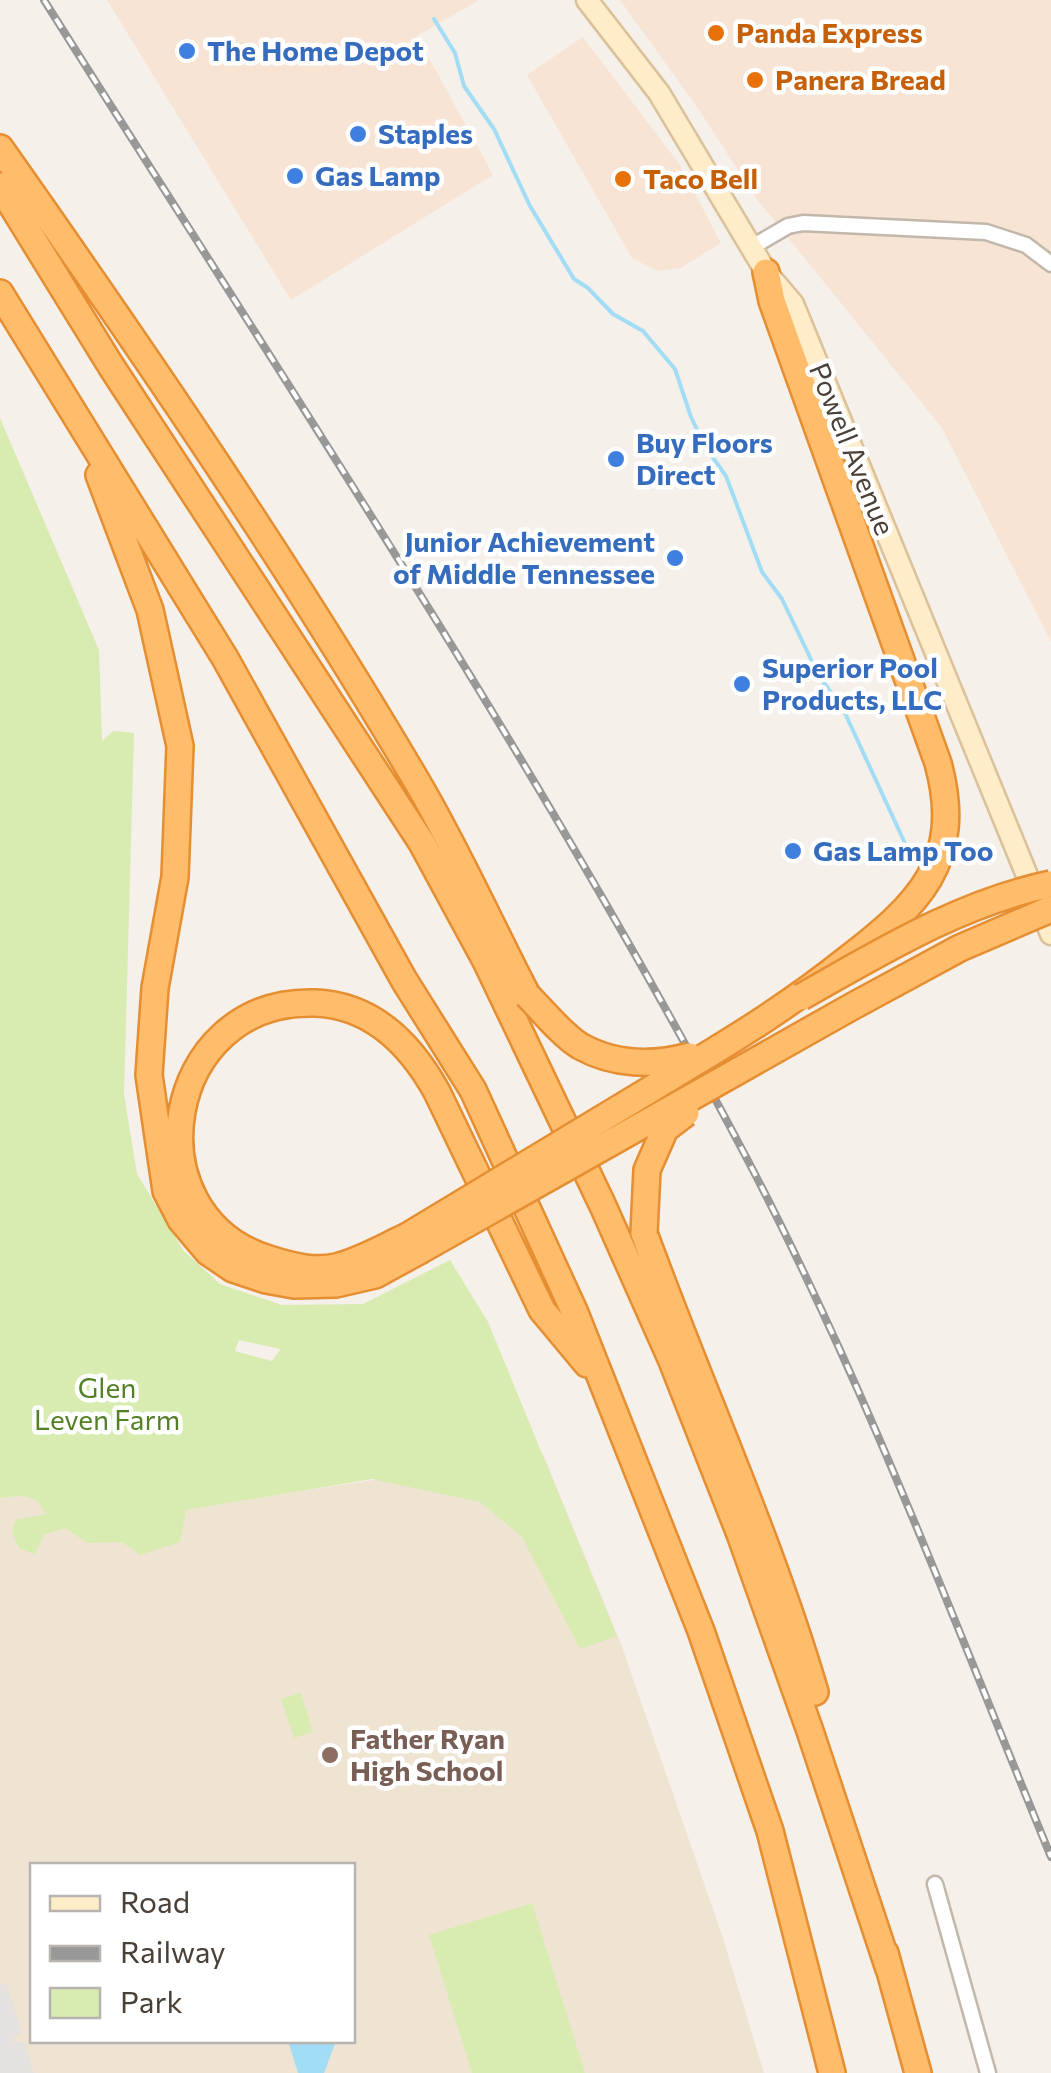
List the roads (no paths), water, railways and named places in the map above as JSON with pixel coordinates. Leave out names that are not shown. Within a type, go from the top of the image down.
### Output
[{"type":"highway","points":[[0,148],[204,444],[418,782],[527,995],[578,1044],[612,1059],[660,1064],[719,1048]]},
{"type":"highway","points":[[0,186],[111,366],[422,843],[486,961],[672,1361],[804,1713],[889,1969]]},
{"type":"highway","points":[[766,272],[772,301],[938,763],[946,800],[946,826],[934,873],[912,905],[801,996]]},
{"type":"highway","points":[[0,292],[224,658],[404,980],[472,1090],[606,1386],[701,1631],[770,1831],[832,2073]]},
{"type":"highway","points":[[76,414],[150,610],[180,746],[175,877],[155,988],[149,1075],[166,1191],[181,1220],[208,1252],[233,1269],[294,1285],[336,1284],[375,1276],[413,1244],[801,996],[935,923],[1016,892],[1051,884]]},
{"type":"highway","points":[[606,1386],[542,1310],[437,1092],[420,1064],[391,1030],[346,1008],[320,1003],[293,1004],[268,1009],[227,1031],[208,1048],[192,1072],[183,1102],[188,1192],[206,1218],[243,1251],[298,1268],[335,1267],[413,1244],[734,1076],[960,948],[1051,909]]},
{"type":"highway","points":[[734,1076],[665,1129],[647,1170],[644,1234],[732,1453],[813,1687],[918,2073]]},
{"type":"main road","name":"Powell Avenue","points":[[587,0],[660,93],[766,272],[794,304],[1051,934]]},
{"type":"street","points":[[752,247],[788,226],[804,223],[968,230],[1015,239],[1051,264]]},
{"type":"street","points":[[936,1884],[988,2073]]},
{"type":"water","points":[[289,2043],[335,2043],[324,2073],[298,2073]]},
{"type":"waterway","points":[[434,19],[455,53],[464,86],[494,129],[530,206],[574,279],[613,314],[643,331],[675,369],[691,417],[726,476],[762,572],[782,599],[819,676],[844,711],[909,852]]},
{"type":"railway","points":[[44,0],[494,715],[581,860],[745,1155],[869,1414],[1051,1857]]},
{"type":"place","name":"Panda Express","points":[[716,33]]},
{"type":"place","name":"The Home Depot","points":[[187,51]]},
{"type":"place","name":"Panera Bread","points":[[755,80]]},
{"type":"place","name":"Staples","points":[[358,134]]},
{"type":"place","name":"Gas Lamp","points":[[295,176]]},
{"type":"place","name":"Taco Bell","points":[[623,179]]},
{"type":"place","name":"Buy Floors Direct","points":[[616,459]]},
{"type":"place","name":"Junior Achievement of Middle Tennessee","points":[[675,558]]},
{"type":"place","name":"Superior Pool Products, LLC","points":[[742,684]]},
{"type":"place","name":"Gas Lamp Too","points":[[793,851]]},
{"type":"place","name":"Father Ryan High School","points":[[330,1755]]},
{"type":"park label","name":"Glen Leven Farm","points":[[107,1404]]}]
